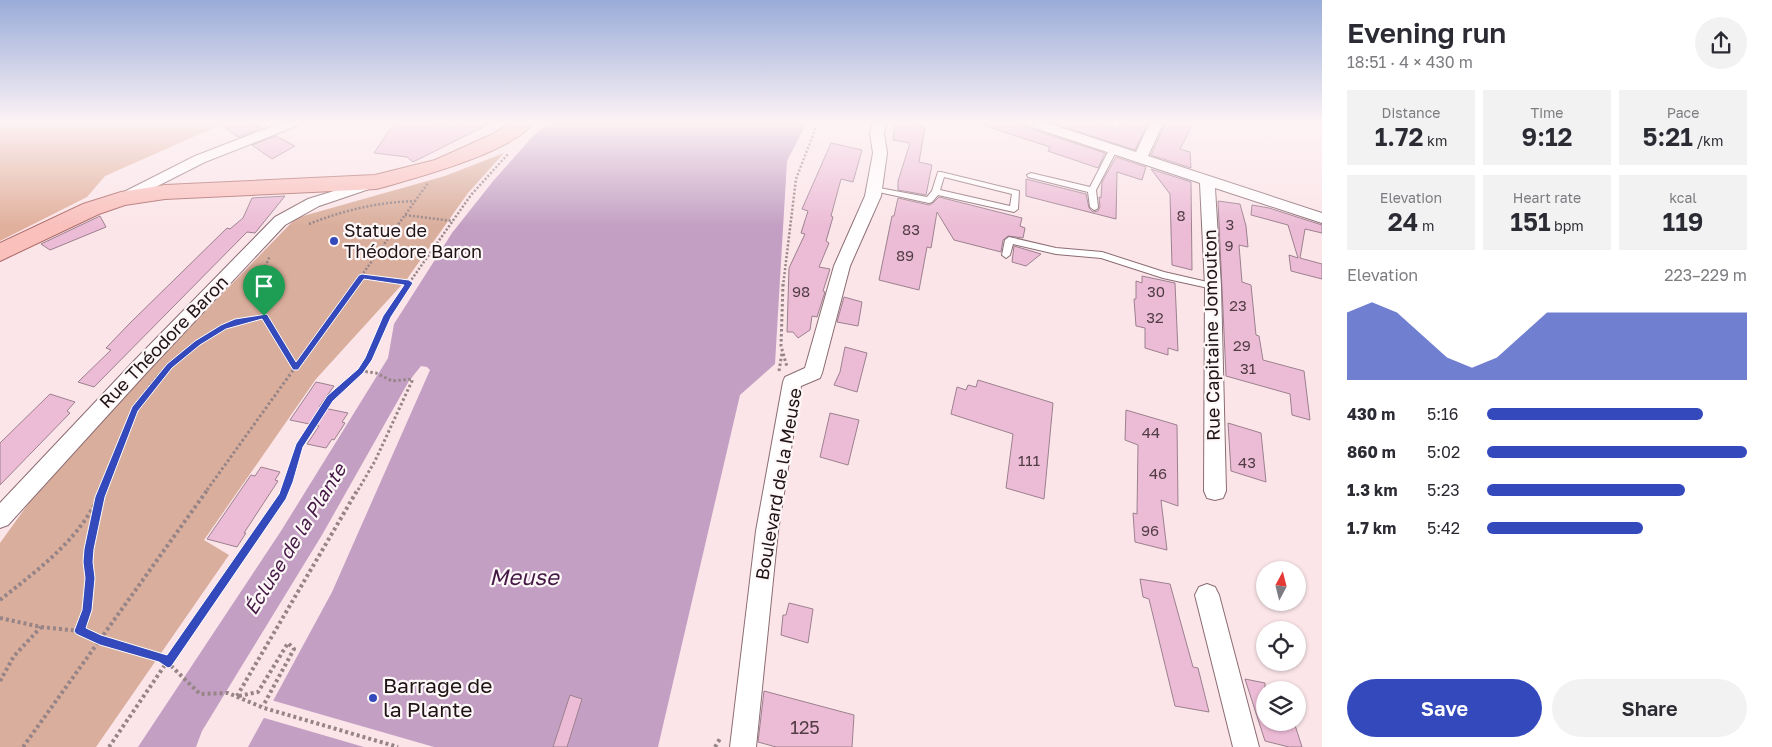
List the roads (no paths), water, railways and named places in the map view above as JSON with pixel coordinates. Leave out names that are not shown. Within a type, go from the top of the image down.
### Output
[{"type":"main road","points":[[0,253],[83,213],[121,199],[165,192],[376,182],[442,164],[458,157]]},
{"type":"street","points":[[121,199],[208,157]]},
{"type":"street","name":"Boulevard de la Meuse","points":[[743,747],[767,531],[792,382],[813,373],[842,266],[873,196],[879,157]]},
{"type":"street","points":[[1140,157],[1322,218]]},
{"type":"street","name":"Rue Capitaine Jomouton","points":[[1207,180],[1213,286],[1215,491]]},
{"type":"street","name":"Rue Théodore Baron","points":[[0,518],[280,221],[291,213],[308,206],[376,182]]},
{"type":"street","points":[[1207,594],[1246,747]]},
{"type":"lane","points":[[1094,207],[1092,190],[1109,157]]},
{"type":"lane","points":[[874,189],[929,200],[936,192],[941,174],[1016,193],[1014,209],[936,192]]},
{"type":"lane","points":[[1031,175],[1092,190]]},
{"type":"lane","points":[[1006,255],[1010,240],[1056,251],[1102,255],[1163,275],[1213,286]]},
{"type":"water","name":"Meuse","points":[[515,157],[789,157],[787,161],[775,364],[740,395],[658,747],[248,747],[332,592],[430,370],[427,367],[421,366],[409,381],[322,535],[202,731],[196,747],[138,747],[281,531],[388,358],[394,324],[452,233]]},
{"type":"place","name":"Statue de Théodore Baron","points":[[334,241]]},
{"type":"place","name":"Barrage de la Plante","points":[[373,698]]},
{"type":"water label","name":"Écluse de la Plante","points":[[295,539]]}]
